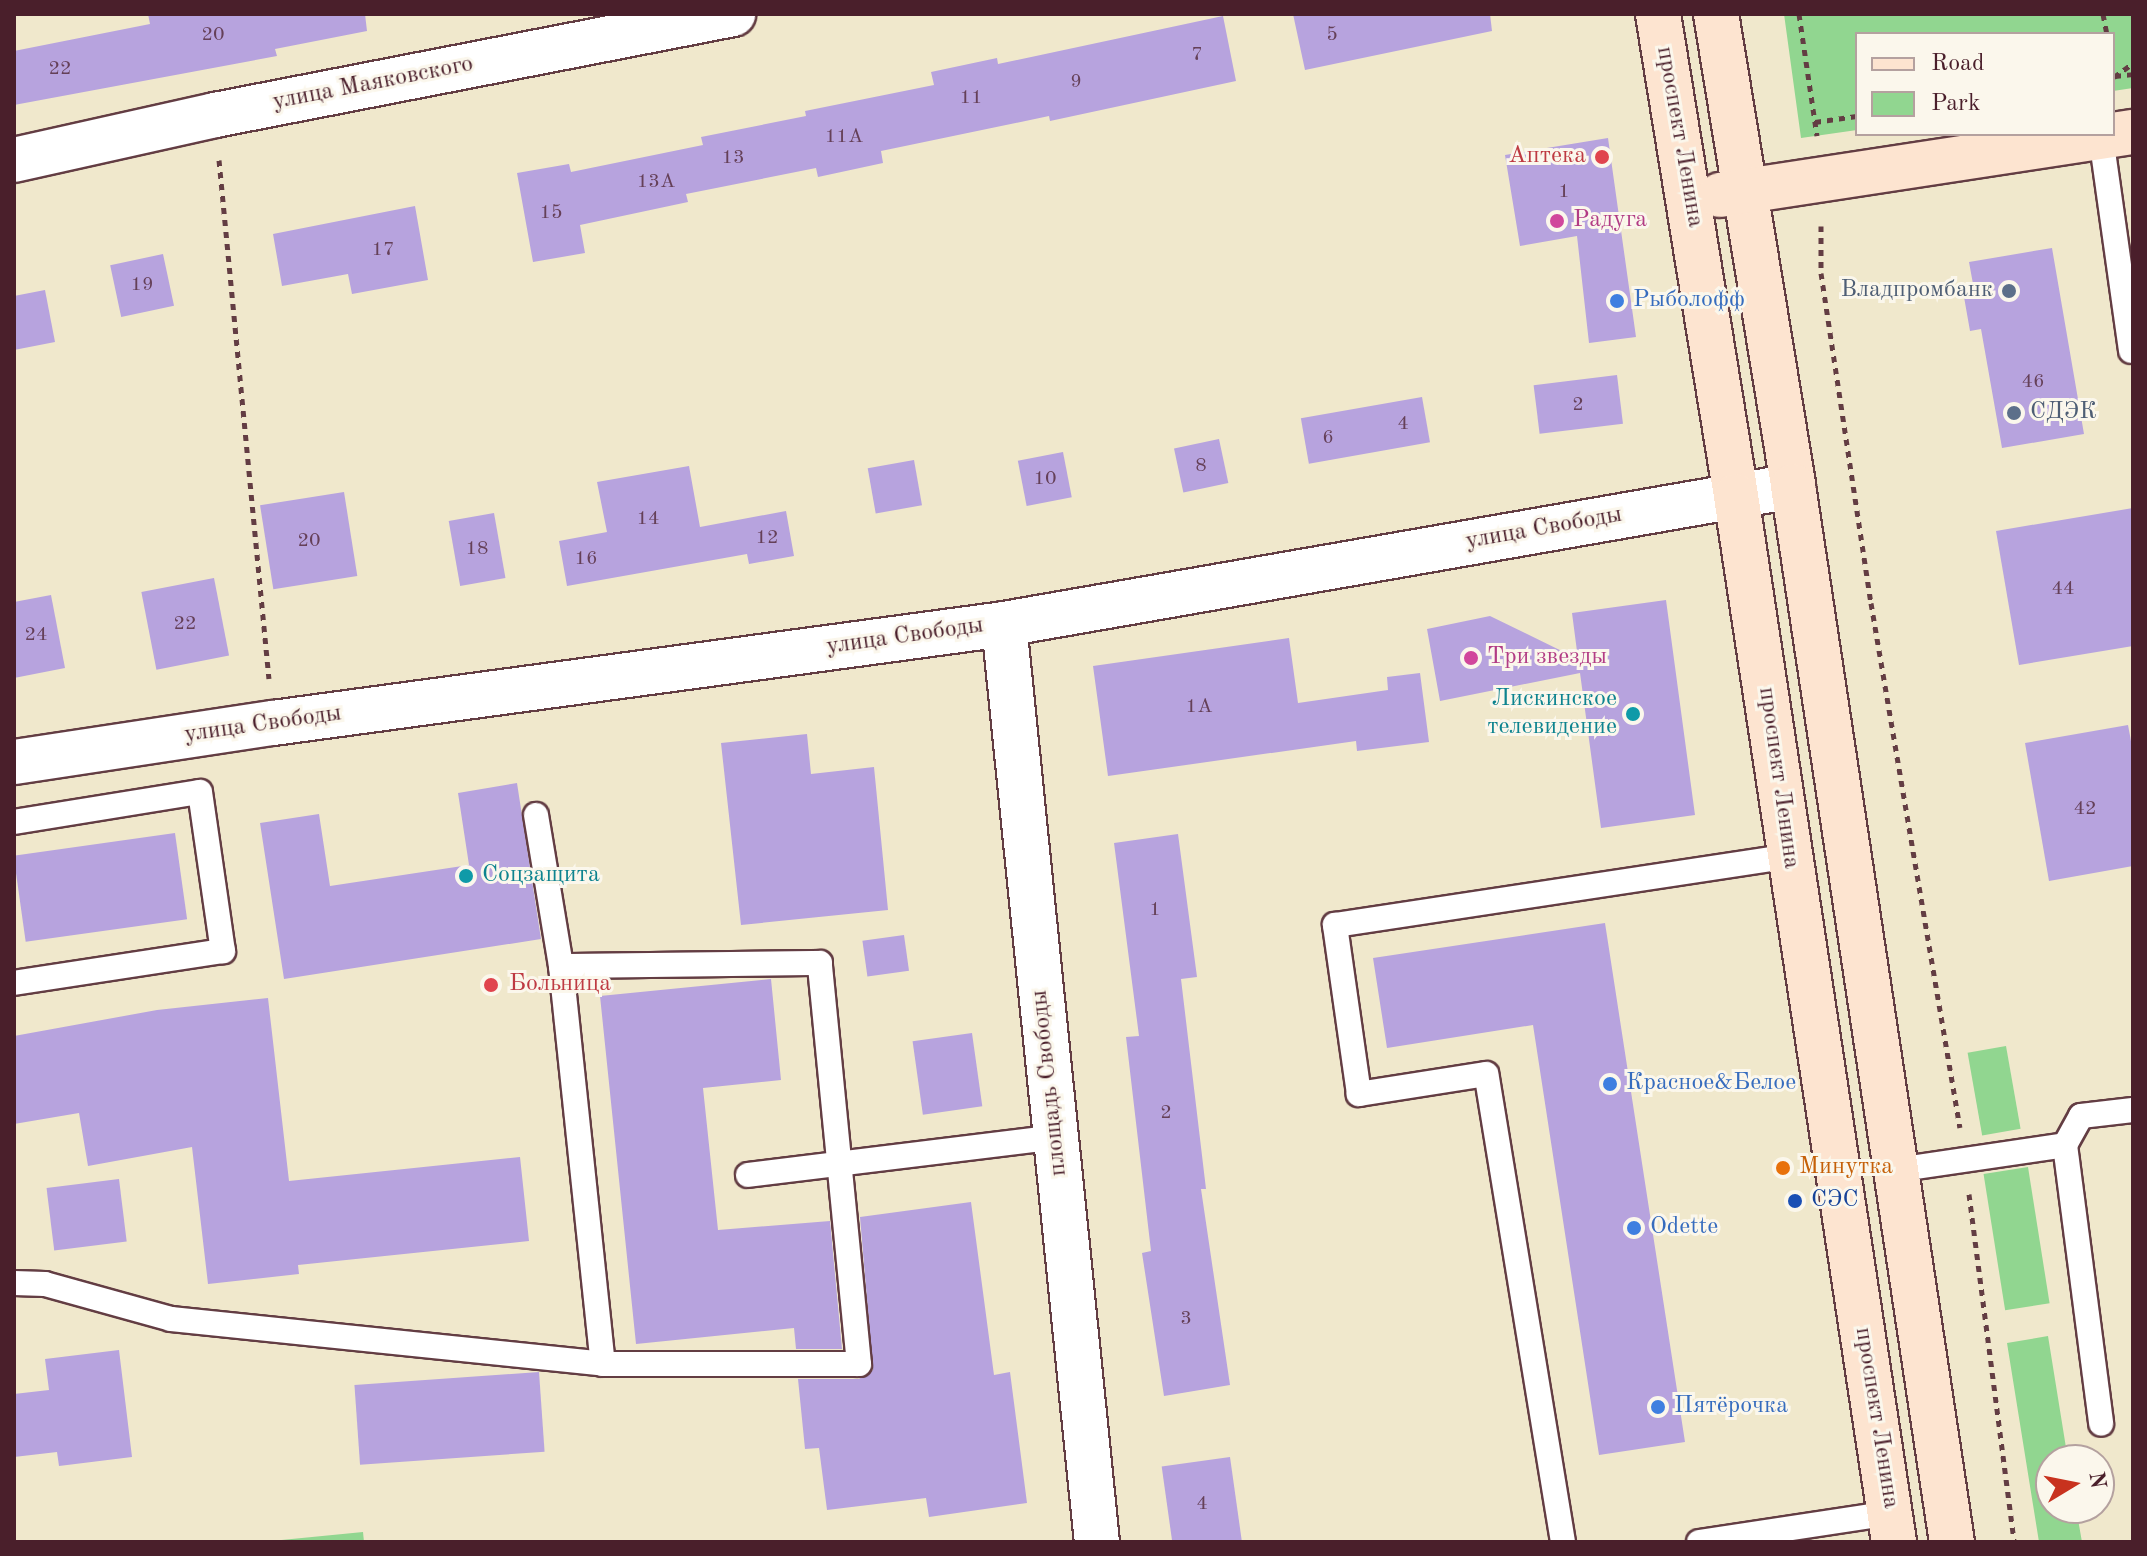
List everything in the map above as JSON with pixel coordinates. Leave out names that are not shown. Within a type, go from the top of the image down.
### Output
[{"type":"main road","name":"проспект Ленина","points":[[1658,14],[1736,496],[1892,1528]]},
{"type":"main road","points":[[1716,14],[1793,486],[1952,1542]]},
{"type":"main road","points":[[1690,200],[2104,136]]},
{"type":"street","name":"улица Маяковского","points":[[14,160],[215,115],[733,14]]},
{"type":"street","name":"улица Свободы","points":[[14,762],[273,723],[1004,624],[1793,486]]},
{"type":"street","name":"площадь Свободы","points":[[1004,624],[1097,1542]]},
{"type":"lane","points":[[2117,134],[2131,351]]},
{"type":"lane","points":[[14,822],[200,792],[223,951],[14,983]]},
{"type":"lane","points":[[536,815],[561,966],[603,1364]]},
{"type":"lane","points":[[1563,1542],[1486,1074],[1359,1094],[1335,925],[1790,856]]},
{"type":"lane","points":[[14,1283],[45,1284],[171,1319],[603,1364],[859,1364],[820,963],[561,966]]},
{"type":"lane","points":[[2101,1424],[2065,1145],[2081,1116],[2133,1110]]},
{"type":"lane","points":[[748,1175],[1056,1137]]},
{"type":"lane","points":[[1896,1170],[2065,1145]]},
{"type":"lane","points":[[1699,1542],[1892,1528]]},
{"type":"path","points":[[1799,14],[1821,179],[1821,273],[1871,603],[1965,1158],[2014,1542]]},
{"type":"path","points":[[2115,73],[2133,63]]},
{"type":"path","points":[[215,115],[273,723]]},
{"type":"path","points":[[1815,122],[1855,116]]},
{"type":"green space","points":[[1784,14],[2133,14],[2133,88],[2115,91],[2115,32],[1855,32],[1855,130],[1801,138]]},
{"type":"green space","points":[[2006,1046],[2021,1129],[1982,1135],[1968,1053]]},
{"type":"green space","points":[[2028,1167],[2050,1303],[2005,1310],[1984,1174]]},
{"type":"green space","points":[[2048,1336],[2065,1444],[2035,1444],[2035,1517],[2007,1343]]},
{"type":"green space","points":[[2036,1524],[2079,1524],[2082,1542],[2039,1542]]},
{"type":"green space","points":[[363,1532],[364,1542],[261,1542]]},
{"type":"building","points":[[148,14],[365,14],[367,31],[275,49],[277,56],[14,105],[14,51],[150,24]]},
{"type":"building","points":[[1293,14],[1490,14],[1492,31],[1305,70]]},
{"type":"building","points":[[1223,16],[1236,81],[1050,121],[1049,116],[881,151],[883,163],[818,177],[816,168],[686,194],[688,202],[580,225],[585,253],[533,262],[517,173],[569,164],[571,172],[703,145],[701,137],[806,116],[805,111],[934,85],[931,72],[997,58],[998,64]]},
{"type":"building","points":[[1608,138],[1636,337],[1589,343],[1577,236],[1520,246],[1505,155]]},
{"type":"building","points":[[415,206],[428,280],[352,294],[348,274],[282,286],[273,234]]},
{"type":"building","points":[[2052,248],[2084,434],[2002,448],[1981,329],[1970,331],[1964,297],[1975,295],[1969,262]]},
{"type":"building","points":[[163,254],[174,306],[121,317],[110,265]]},
{"type":"building","points":[[45,290],[55,342],[14,350],[14,296]]},
{"type":"building","points":[[1617,375],[1623,424],[1540,434],[1534,385]]},
{"type":"building","points":[[1422,397],[1430,442],[1309,464],[1301,418]]},
{"type":"building","points":[[1219,439],[1228,483],[1183,493],[1174,449]]},
{"type":"building","points":[[1063,452],[1072,497],[1027,506],[1018,461]]},
{"type":"building","points":[[914,460],[922,505],[876,513],[868,468]]},
{"type":"building","points":[[689,466],[700,527],[786,511],[794,556],[749,564],[747,554],[567,586],[559,541],[607,532],[597,482]]},
{"type":"building","points":[[344,492],[357,576],[273,589],[260,505]]},
{"type":"building","points":[[2133,508],[2133,646],[2019,665],[1996,531]]},
{"type":"building","points":[[494,513],[505,578],[460,586],[449,521]]},
{"type":"building","points":[[214,578],[229,656],[156,670],[141,592]]},
{"type":"building","points":[[51,595],[65,668],[14,678],[14,602]]},
{"type":"building","name":"Лискинское телевидение","points":[[1666,600],[1695,815],[1601,828],[1580,673],[1440,701],[1427,629],[1490,616],[1578,659],[1572,613]]},
{"type":"building","points":[[1289,638],[1298,703],[1388,690],[1387,677],[1420,673],[1429,742],[1357,751],[1356,741],[1108,776],[1093,666]]},
{"type":"building","points":[[2128,725],[2133,752],[2133,866],[2049,881],[2025,743]]},
{"type":"building","points":[[807,734],[811,774],[874,767],[888,910],[741,925],[721,743]]},
{"type":"building","name":"Соцзащита","points":[[517,783],[541,939],[284,979],[260,823],[319,814],[330,886],[469,865],[458,793]]},
{"type":"building","points":[[175,833],[187,919],[26,942],[14,856]]},
{"type":"building","points":[[1178,834],[1197,977],[1181,979],[1206,1189],[1201,1189],[1230,1385],[1164,1396],[1142,1253],[1151,1251],[1126,1037],[1139,1036],[1114,843]]},
{"type":"building","points":[[1605,923],[1685,1442],[1599,1455],[1533,1025],[1387,1048],[1373,958]]},
{"type":"building","points":[[904,935],[909,971],[867,976],[862,941]]},
{"type":"building","points":[[771,979],[781,1080],[703,1088],[718,1230],[830,1221],[842,1349],[796,1349],[794,1328],[636,1344],[600,996]]},
{"type":"building","points":[[268,998],[289,1181],[520,1157],[529,1241],[298,1265],[299,1274],[208,1284],[192,1147],[88,1166],[79,1113],[14,1124],[14,1036],[157,1010]]},
{"type":"building","points":[[972,1033],[982,1106],[923,1115],[913,1041]]},
{"type":"building","points":[[119,1179],[127,1242],[54,1250],[47,1188]]},
{"type":"building","points":[[971,1202],[994,1375],[1010,1372],[1027,1503],[929,1517],[926,1498],[827,1510],[819,1448],[805,1449],[798,1379],[859,1379],[873,1370],[860,1217]]},
{"type":"building","points":[[119,1350],[132,1457],[59,1466],[57,1452],[14,1457],[14,1394],[49,1390],[45,1359]]},
{"type":"building","points":[[539,1372],[545,1452],[360,1465],[354,1385]]},
{"type":"building","points":[[1230,1457],[1242,1542],[1172,1542],[1162,1467]]},
{"type":"place","name":"Аптека","points":[[1602,157]]},
{"type":"place","name":"Радуга","points":[[1557,221]]},
{"type":"place","name":"Владпромбанк","points":[[2009,291]]},
{"type":"place","name":"Рыболофф","points":[[1617,301]]},
{"type":"place","name":"СДЭК","points":[[2014,413]]},
{"type":"place","name":"Три звезды","points":[[1471,658]]},
{"type":"place","name":"Лискинское телевидение","points":[[1633,714]]},
{"type":"place","name":"Соцзащита","points":[[466,876]]},
{"type":"place","name":"Больница","points":[[491,985]]},
{"type":"place","name":"Красное&Белое","points":[[1610,1084]]},
{"type":"place","name":"Минутка","points":[[1783,1168]]},
{"type":"place","name":"СЭС","points":[[1795,1201]]},
{"type":"place","name":"Odette","points":[[1634,1228]]},
{"type":"place","name":"Пятёрочка","points":[[1658,1407]]}]
